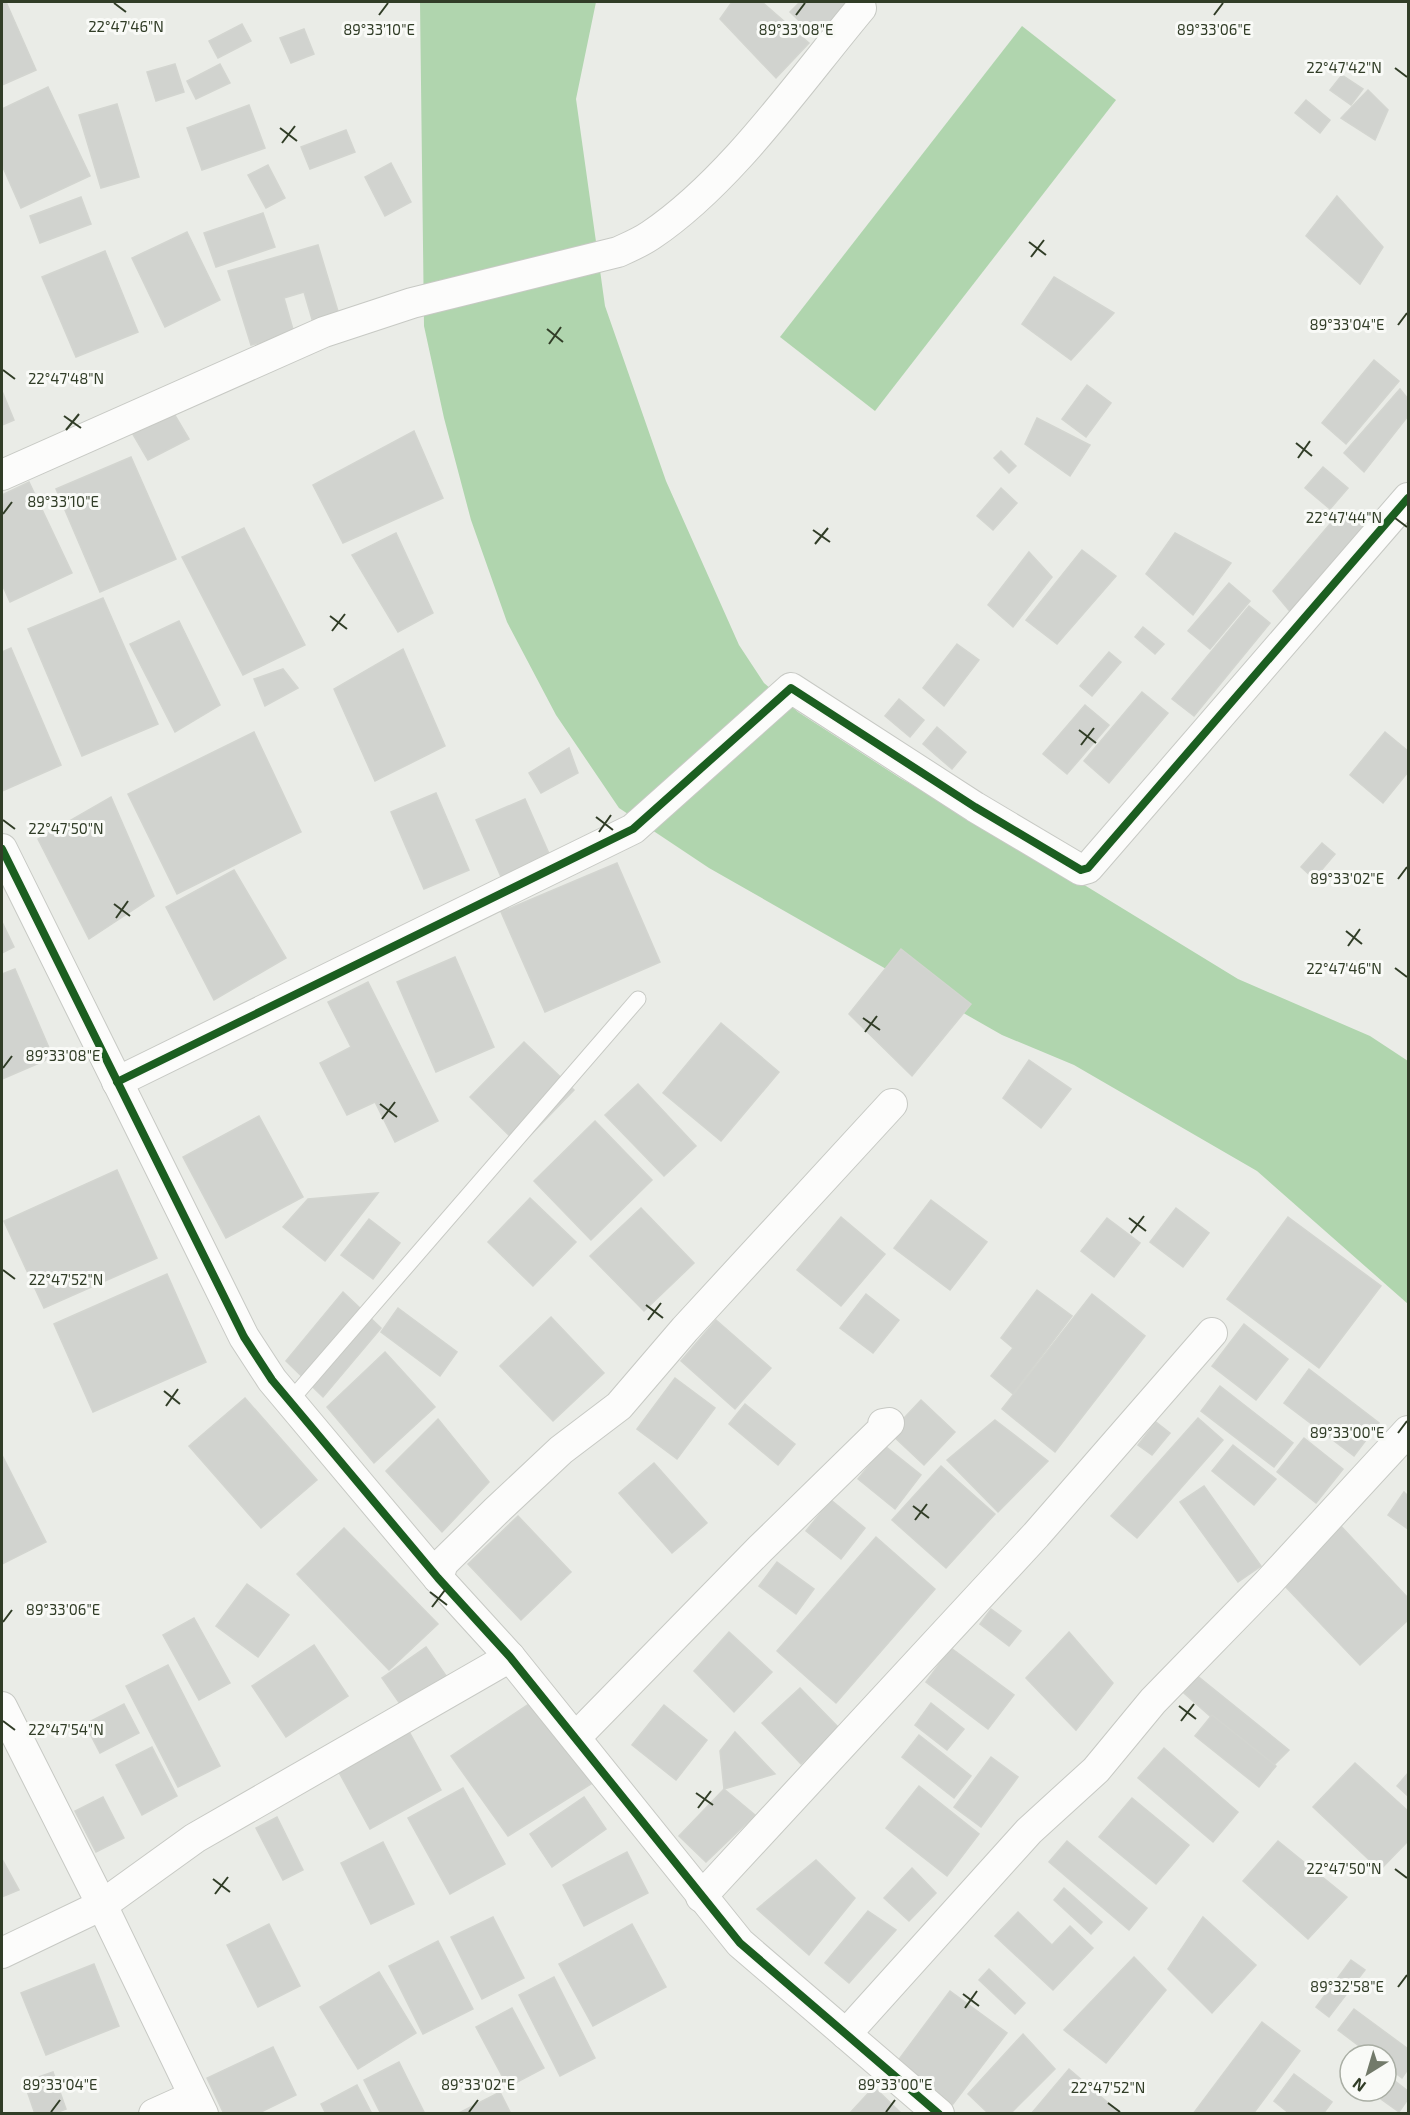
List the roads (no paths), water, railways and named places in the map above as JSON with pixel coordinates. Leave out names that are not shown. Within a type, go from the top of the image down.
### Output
[{"type":"street","points":[[2,475],[324,332],[412,303],[618,252],[649,237],[677,216],[746,147],[861,8]]},
{"type":"street","points":[[117,1082],[633,829],[791,688],[975,807],[1081,870],[1088,868],[1408,498]]},
{"type":"street","points":[[2,849],[244,1337],[272,1380],[438,1578],[510,1657],[740,1943],[939,2114]]},
{"type":"street","points":[[438,1578],[442,1563],[496,1511],[561,1450],[619,1406],[684,1329],[892,1104]]},
{"type":"street","points":[[701,1897],[1028,1544],[1212,1333]]},
{"type":"street","points":[[576,1737],[760,1548],[889,1424],[883,1424]]},
{"type":"street","points":[[846,2034],[1029,1831],[1096,1770],[1153,1701],[1268,1583],[1408,1431]]},
{"type":"street","points":[[2,1953],[102,1905],[195,1838],[510,1657]]},
{"type":"street","points":[[2,1707],[199,2105],[154,2114]]},
{"type":"lane","points":[[290,1401],[638,999]]}]
